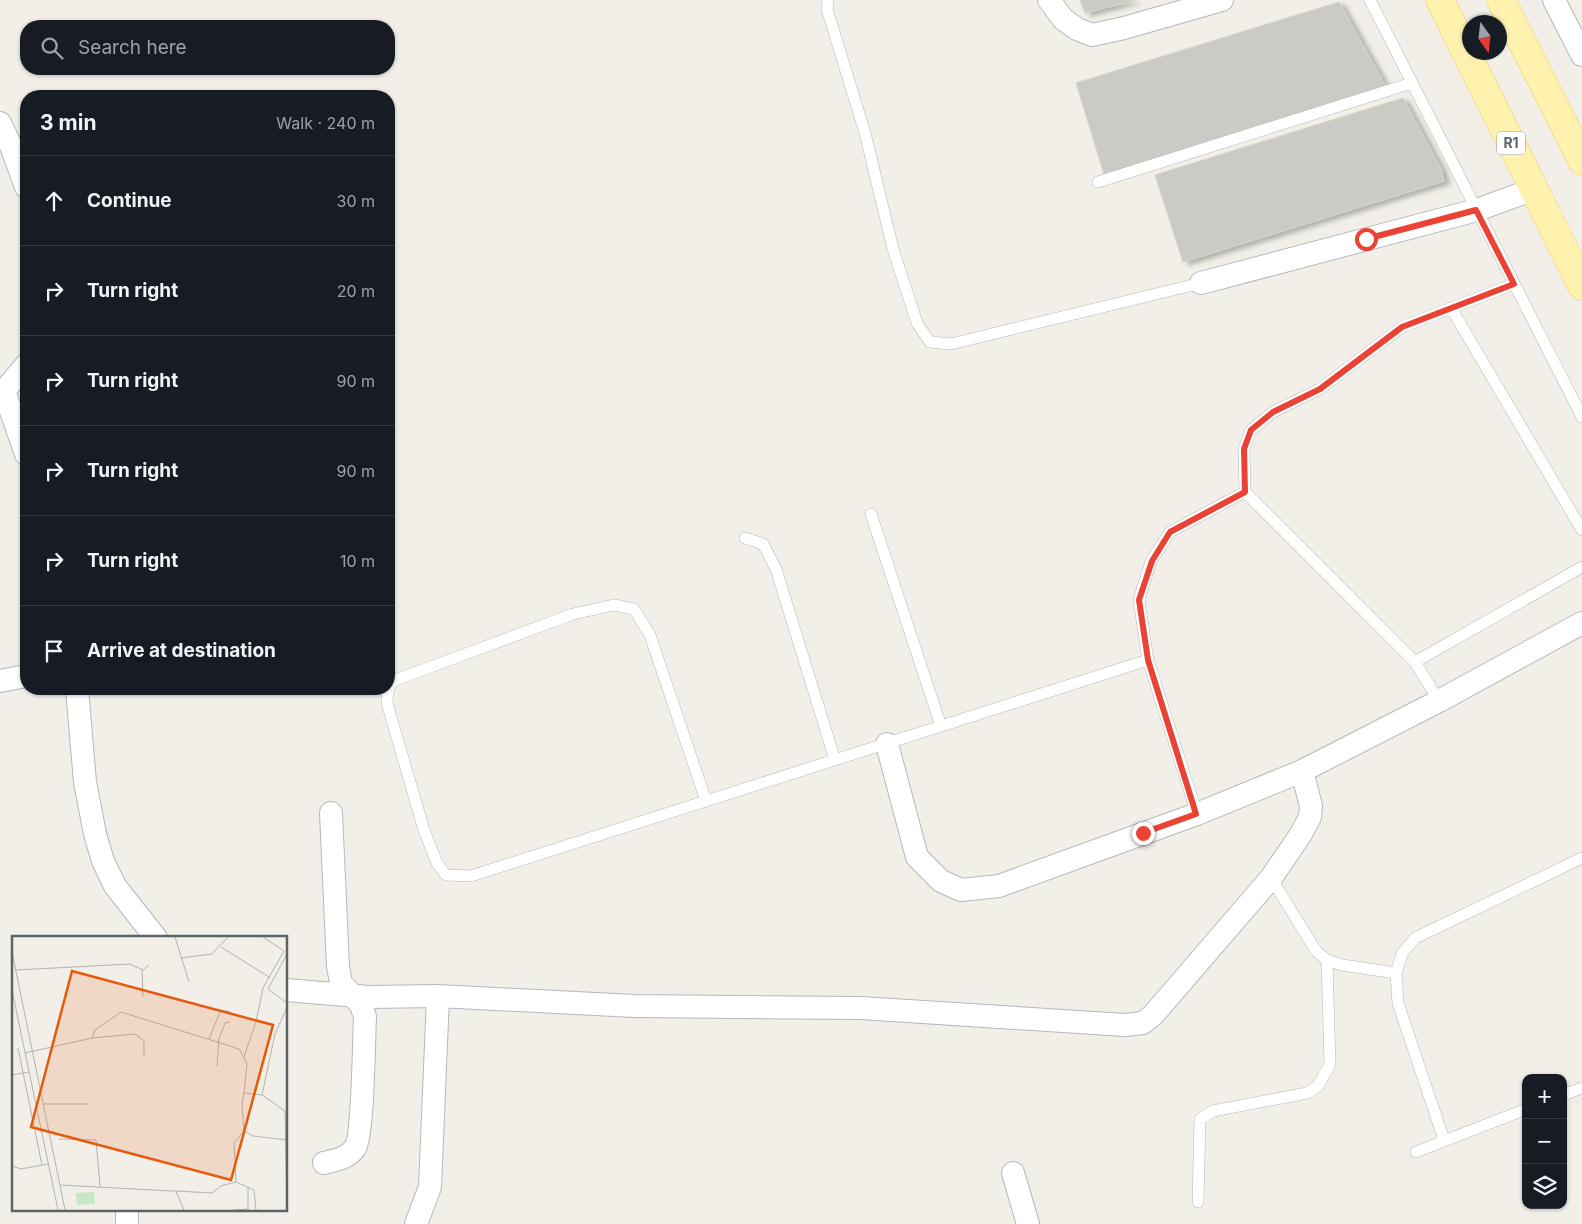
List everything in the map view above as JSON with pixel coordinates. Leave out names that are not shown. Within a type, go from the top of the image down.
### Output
[{"type":"main road","name":"R1","points":[[1440,0],[1582,286]]},
{"type":"main road","points":[[1501,0],[1582,161]]},
{"type":"street","points":[[1049,0],[1064,20],[1077,29],[1092,35],[1124,28],[1185,5],[1222,0]]},
{"type":"street","points":[[1554,0],[1582,55]]},
{"type":"street","points":[[0,123],[20,171]]},
{"type":"street","points":[[1201,283],[1476,210],[1534,189]]},
{"type":"street","points":[[20,371],[2,390],[20,438]]},
{"type":"street","points":[[887,744],[917,857],[941,881],[961,890],[999,886],[1196,814],[1302,771],[1439,701],[1582,623]]},
{"type":"street","points":[[0,681],[20,677]]},
{"type":"street","points":[[78,695],[85,782],[95,834],[103,862],[115,886],[153,936]]},
{"type":"street","points":[[288,990],[352,996],[438,996],[634,1006],[861,1008],[1125,1025],[1143,1023],[1153,1015],[1270,878],[1301,834],[1310,817],[1311,806],[1302,771]]},
{"type":"street","points":[[324,1163],[347,1156],[356,1147],[360,1128],[365,1017],[361,1005],[341,983],[338,966],[331,813]]},
{"type":"street","points":[[416,1224],[430,1186],[438,996]]},
{"type":"street","points":[[1013,1173],[1028,1224]]},
{"type":"lane","points":[[828,0],[827,9],[865,133],[893,249],[917,323],[930,342],[951,344],[1201,283]]},
{"type":"lane","points":[[1370,0],[1582,417]]},
{"type":"lane","points":[[1098,182],[1412,83]]},
{"type":"lane","points":[[1439,701],[1415,662],[1245,492],[1244,449],[1251,430],[1273,412],[1320,389],[1402,327],[1514,284]]},
{"type":"lane","points":[[1450,308],[1582,530]]},
{"type":"lane","points":[[1196,814],[1148,660],[1139,600],[1152,561],[1170,532],[1245,492]]},
{"type":"lane","points":[[871,514],[941,726]]},
{"type":"lane","points":[[745,538],[763,544],[776,569],[835,760]]},
{"type":"lane","points":[[1415,662],[1582,567]]},
{"type":"lane","points":[[395,680],[573,614],[614,605],[634,609],[650,635],[706,801]]},
{"type":"lane","points":[[388,695],[387,703],[424,830],[437,863],[446,875],[471,876],[1148,660]]},
{"type":"lane","points":[[1444,1140],[1398,1003],[1396,973],[1402,954],[1415,938],[1582,858]]},
{"type":"lane","points":[[1270,878],[1316,951],[1326,960],[1342,965],[1396,973]]},
{"type":"lane","points":[[1198,1202],[1200,1119],[1213,1111],[1307,1093],[1318,1086],[1330,1064],[1326,960]]},
{"type":"lane","points":[[1567,1094],[1582,1088]]},
{"type":"lane","points":[[1416,1152],[1522,1111]]},
{"type":"building","points":[[1080,0],[1135,0],[1085,13]]},
{"type":"building","points":[[1339,2],[1386,87],[1104,174],[1076,83]]},
{"type":"building","points":[[1403,98],[1441,169],[1444,181],[1183,262],[1155,175]]},
{"type":"route","points":[[1143,833],[1196,814],[1148,660],[1139,600],[1152,561],[1170,532],[1245,492],[1244,449],[1251,430],[1273,412],[1320,389],[1402,327],[1514,284],[1476,210],[1366,239]]}]
